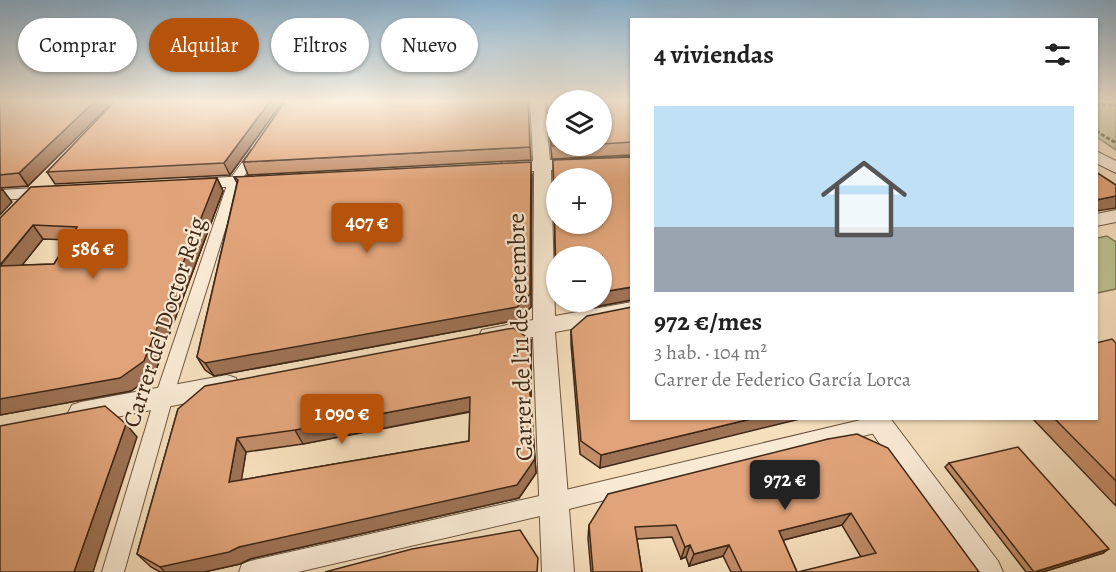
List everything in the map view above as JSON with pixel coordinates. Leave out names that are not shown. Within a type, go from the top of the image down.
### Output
[{"type":"street","name":"Carrer de l'11 de setembre","points":[[539,127],[546,326],[544,342],[558,572]]},
{"type":"street","name":"Carrer del Doctor Reig","points":[[113,572],[164,397],[234,182],[262,143]]},
{"type":"street","points":[[1098,157],[1116,168]]},
{"type":"street","points":[[483,168],[630,162]]},
{"type":"street","points":[[21,207],[51,177]]},
{"type":"street","points":[[175,185],[282,179]]},
{"type":"street","points":[[0,195],[69,191]]},
{"type":"street","points":[[1098,220],[1116,216]]},
{"type":"street","points":[[465,340],[630,310]]},
{"type":"street","points":[[59,417],[247,381]]},
{"type":"street","points":[[250,572],[553,503],[877,421],[987,572]]},
{"type":"path","points":[[1098,132],[1116,143]]},
{"type":"green space","points":[[1098,127],[1116,127],[1116,150],[1098,138]]},
{"type":"green space","points":[[1107,236],[1116,242],[1116,289],[1098,293],[1098,238]]},
{"type":"building","points":[[0,127],[68,127],[19,173],[0,175]]},
{"type":"building","points":[[90,127],[251,127],[224,163],[47,172]]},
{"type":"building","points":[[267,127],[529,127],[530,147],[243,162]]},
{"type":"building","points":[[612,127],[630,127],[630,142],[612,143]]},
{"type":"building","points":[[630,157],[630,287],[612,290],[612,246],[555,246],[555,234],[612,234],[612,168],[553,168],[553,160]]},
{"type":"building","points":[[531,162],[530,294],[517,307],[205,363],[197,357],[238,180],[234,177]]},
{"type":"building","points":[[1098,173],[1116,185],[1116,196],[1098,200]]},
{"type":"building","points":[[217,178],[144,361],[120,378],[0,399],[0,266],[54,264],[77,227],[33,225],[0,265],[0,218],[31,187]]},
{"type":"building","points":[[630,307],[630,420],[747,420],[601,455],[581,441],[571,330],[587,316]]},
{"type":"building","points":[[513,328],[531,340],[530,393],[535,459],[517,485],[239,547],[229,552],[160,567],[137,554],[178,409],[205,386]],"holes":[[[470,397],[469,441],[229,482],[237,438],[295,430]]]},
{"type":"building","points":[[1112,339],[1116,343],[1116,481],[1056,420],[1098,420],[1098,342]]},
{"type":"building","points":[[105,406],[126,424],[74,572],[0,572],[0,426]]},
{"type":"building","points":[[857,434],[888,448],[979,572],[798,572],[876,553],[851,513],[779,531],[797,572],[742,572],[729,545],[694,554],[690,545],[685,547],[676,525],[635,527],[642,572],[593,572],[589,525],[608,494],[828,439]]},
{"type":"building","points":[[1018,447],[1109,549],[1034,572],[949,463]]},
{"type":"building","points":[[520,530],[538,558],[537,572],[325,572],[412,549]]}]
